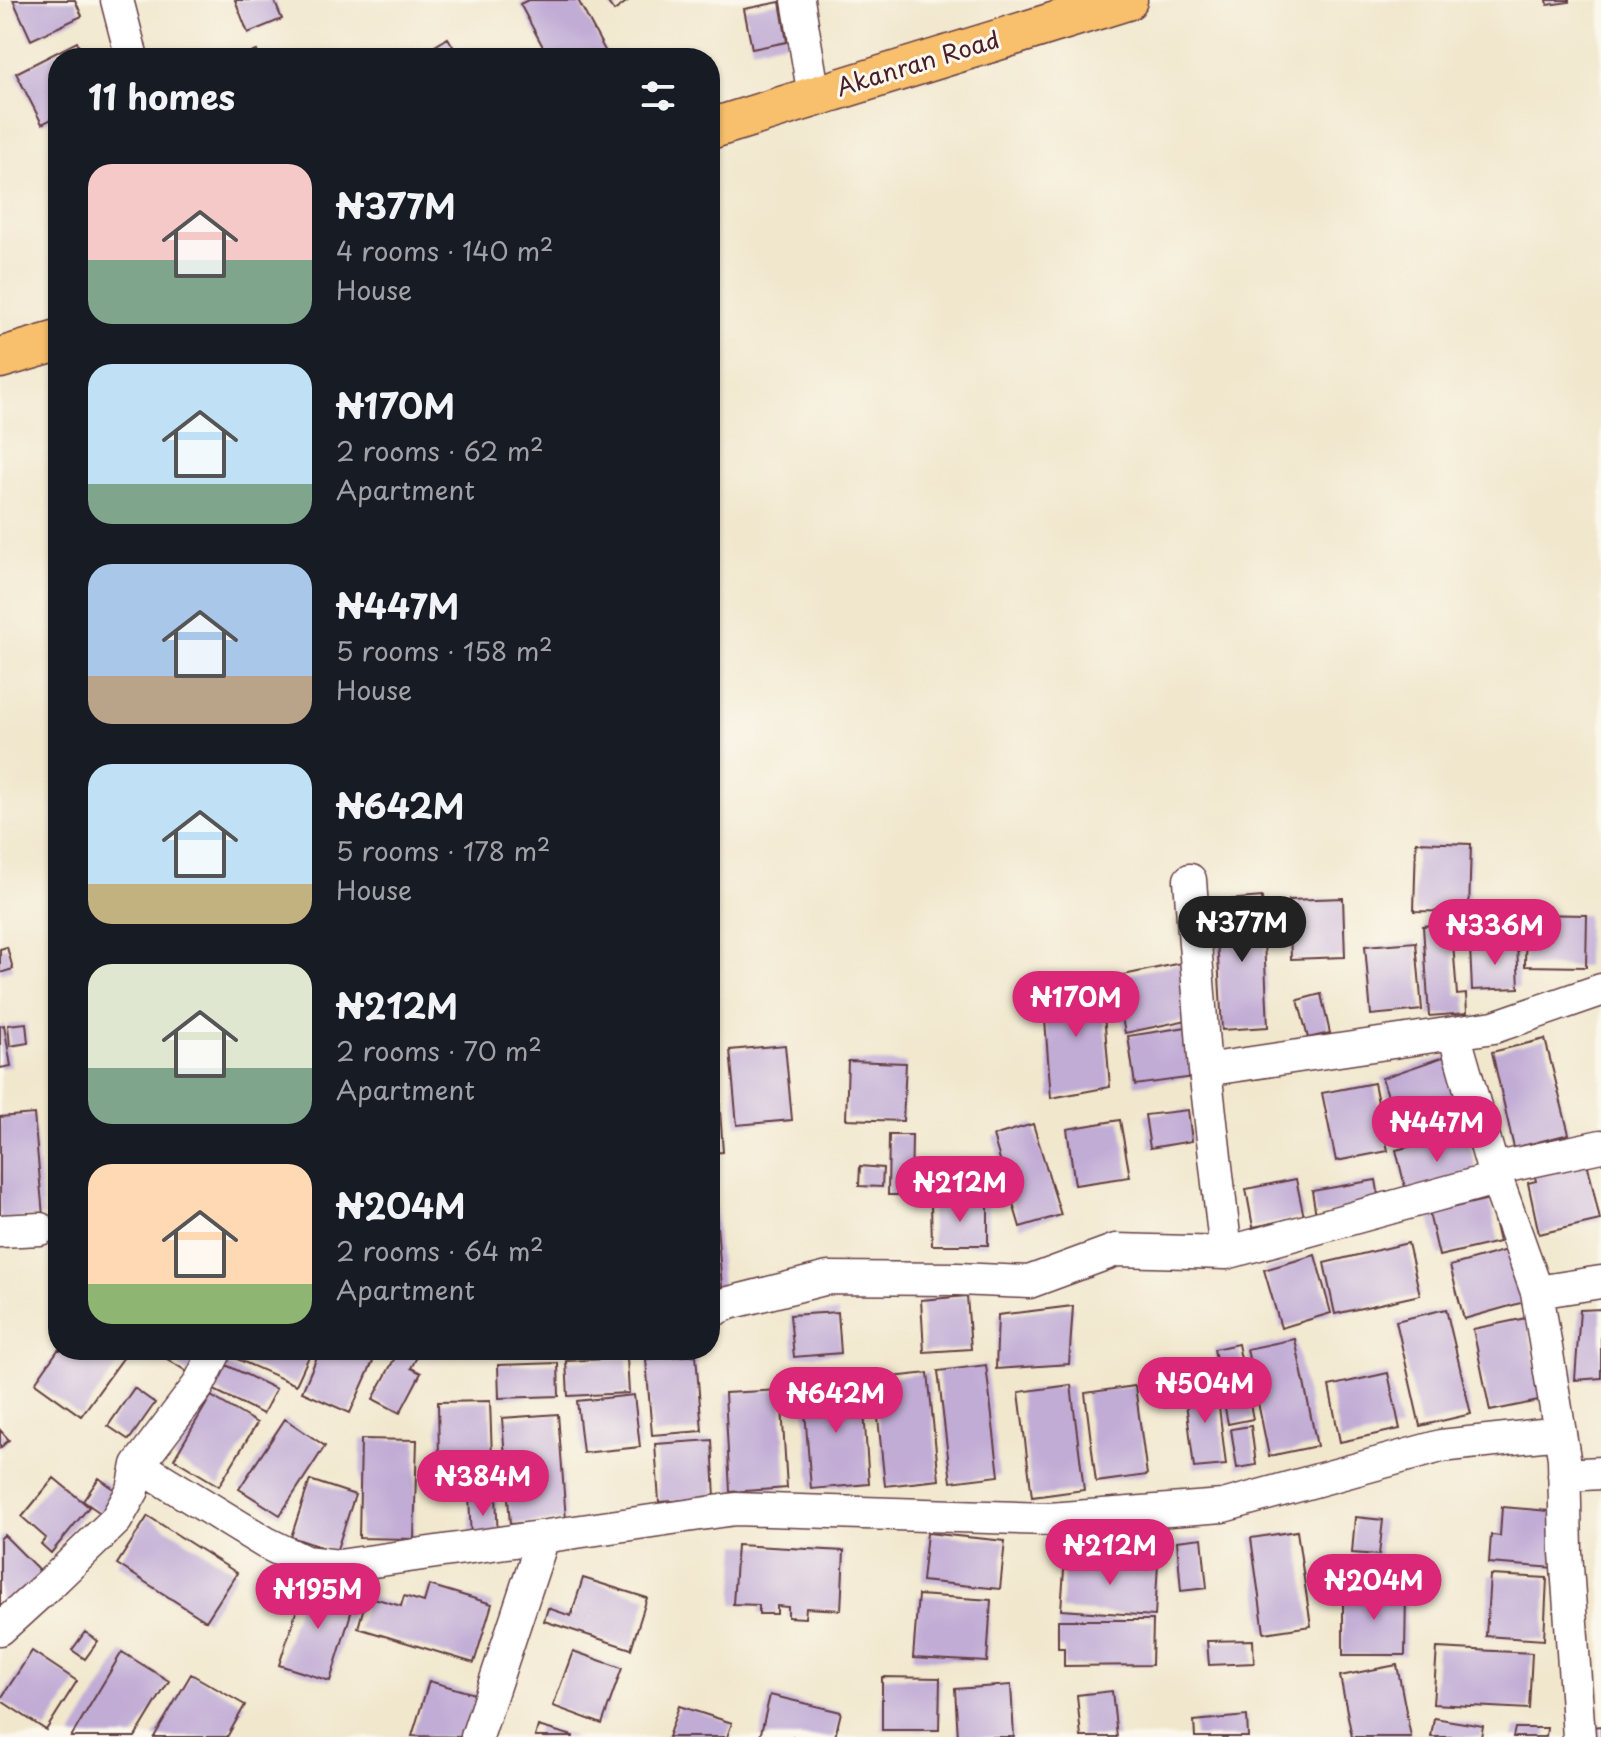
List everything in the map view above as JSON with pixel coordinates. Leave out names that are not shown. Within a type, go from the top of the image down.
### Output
[{"type":"main road","name":"Akanran Road","points":[[720,126],[814,96],[1043,12],[1127,0]]},
{"type":"main road","points":[[0,358],[48,344]]},
{"type":"street","points":[[117,0],[129,48]]},
{"type":"street","points":[[798,0],[814,96]]},
{"type":"street","points":[[1190,880],[1205,1070],[1226,1253]]},
{"type":"street","points":[[1205,1070],[1494,1027],[1601,990]]},
{"type":"street","points":[[1460,1033],[1457,1044],[1495,1173],[1537,1292],[1564,1475],[1566,1552],[1579,1737]]},
{"type":"street","points":[[720,1307],[828,1278],[1029,1282],[1116,1250],[1226,1253],[1495,1173],[1601,1146]]},
{"type":"street","points":[[0,1231],[40,1229]]},
{"type":"street","points":[[1537,1292],[1601,1282]]},
{"type":"street","points":[[0,1629],[116,1520],[133,1490],[138,1465],[198,1386],[211,1360]]},
{"type":"street","points":[[138,1465],[266,1543],[305,1562],[339,1566],[735,1509],[1049,1519],[1223,1506],[1441,1446],[1560,1433]]},
{"type":"street","points":[[1564,1475],[1601,1473]]},
{"type":"street","points":[[477,1737],[543,1538]]},
{"type":"building","points":[[13,0],[75,0],[82,16],[31,40]]},
{"type":"building","points":[[235,0],[274,0],[282,19],[248,33]]},
{"type":"building","points":[[528,0],[578,0],[604,48],[544,48],[520,4]]},
{"type":"building","points":[[606,0],[629,0],[614,11]]},
{"type":"building","points":[[1547,0],[1569,0],[1569,2],[1548,5]]},
{"type":"building","points":[[780,2],[787,42],[752,49],[744,9]]},
{"type":"building","points":[[448,38],[454,48],[432,48]]},
{"type":"building","points":[[77,42],[80,48],[65,48]]},
{"type":"building","points":[[48,57],[48,121],[42,124],[16,73]]},
{"type":"building","points":[[1416,842],[1471,844],[1469,912],[1414,911]]},
{"type":"building","points":[[1262,897],[1268,1027],[1222,1030],[1215,901]]},
{"type":"building","points":[[1343,898],[1345,957],[1291,959],[1289,900]]},
{"type":"building","points":[[1526,914],[1587,915],[1586,967],[1525,966]]},
{"type":"building","points":[[1469,922],[1470,942],[1453,943],[1457,995],[1466,994],[1467,1013],[1429,1016],[1423,926]]},
{"type":"building","points":[[1416,942],[1422,1010],[1371,1015],[1365,946]]},
{"type":"building","points":[[1517,944],[1519,988],[1472,990],[1470,947]]},
{"type":"building","points":[[7,947],[13,969],[0,973],[0,949]]},
{"type":"building","points":[[1181,963],[1192,1019],[1125,1033],[1114,977]]},
{"type":"building","points":[[1101,978],[1110,1087],[1051,1098],[1043,994]]},
{"type":"building","points":[[1321,994],[1330,1033],[1308,1038],[1298,1000]]},
{"type":"building","points":[[26,1023],[28,1043],[10,1046],[8,1025]]},
{"type":"building","points":[[4,1025],[11,1066],[0,1068],[0,1026]]},
{"type":"building","points":[[1187,1027],[1194,1077],[1135,1085],[1128,1036]]},
{"type":"building","points":[[1545,1039],[1569,1134],[1514,1148],[1492,1052]]},
{"type":"building","points":[[785,1045],[792,1120],[737,1125],[730,1050]]},
{"type":"building","points":[[1449,1055],[1467,1108],[1400,1131],[1382,1078]]},
{"type":"building","points":[[848,1061],[906,1063],[903,1121],[846,1119]]},
{"type":"building","points":[[1374,1083],[1388,1151],[1336,1161],[1322,1093]]},
{"type":"building","points":[[720,1110],[723,1152],[720,1152]]},
{"type":"building","points":[[1188,1110],[1192,1141],[1150,1148],[1145,1115]]},
{"type":"building","points":[[34,1114],[43,1216],[0,1220],[0,1117]]},
{"type":"building","points":[[1120,1120],[1130,1177],[1075,1185],[1067,1129]]},
{"type":"building","points":[[1033,1124],[1061,1215],[1020,1227],[993,1136]]},
{"type":"building","points":[[1467,1132],[1478,1177],[1407,1195],[1396,1150]]},
{"type":"building","points":[[889,1135],[912,1135],[911,1195],[888,1195]]},
{"type":"building","points":[[1586,1157],[1600,1220],[1539,1234],[1528,1183],[1536,1181],[1533,1168]]},
{"type":"building","points":[[860,1166],[883,1168],[882,1187],[859,1186]]},
{"type":"building","points":[[1296,1179],[1304,1217],[1253,1227],[1246,1189]]},
{"type":"building","points":[[1376,1180],[1380,1203],[1316,1215],[1312,1191]]},
{"type":"building","points":[[1489,1199],[1499,1242],[1439,1256],[1429,1213]]},
{"type":"building","points":[[988,1203],[988,1245],[932,1245],[931,1204]]},
{"type":"building","points":[[1408,1243],[1420,1295],[1335,1314],[1324,1263]]},
{"type":"building","points":[[1510,1249],[1524,1302],[1464,1319],[1450,1266]]},
{"type":"building","points":[[1315,1255],[1331,1313],[1281,1328],[1264,1270]]},
{"type":"building","points":[[967,1296],[971,1349],[924,1352],[921,1300]]},
{"type":"building","points":[[1073,1306],[1069,1364],[996,1369],[998,1315]]},
{"type":"building","points":[[1446,1309],[1471,1414],[1420,1426],[1396,1321]]},
{"type":"building","points":[[1601,1309],[1601,1378],[1575,1380],[1580,1310]]},
{"type":"building","points":[[838,1312],[841,1353],[794,1357],[790,1315]]},
{"type":"building","points":[[1526,1318],[1543,1400],[1490,1411],[1473,1329]]},
{"type":"building","points":[[1295,1339],[1317,1446],[1269,1456],[1247,1349]]},
{"type":"building","points":[[1238,1344],[1253,1419],[1228,1424],[1214,1349]]},
{"type":"building","points":[[51,1360],[122,1360],[81,1416],[35,1383]]},
{"type":"building","points":[[169,1360],[198,1360],[189,1373]]},
{"type":"building","points":[[239,1360],[307,1360],[296,1385]]},
{"type":"building","points":[[316,1360],[374,1360],[350,1413],[302,1392]]},
{"type":"building","points":[[394,1360],[415,1360],[411,1368],[421,1373],[400,1413],[373,1399]]},
{"type":"building","points":[[627,1360],[629,1393],[568,1396],[566,1361]]},
{"type":"building","points":[[646,1360],[696,1360],[702,1431],[652,1435]]},
{"type":"building","points":[[558,1363],[559,1396],[499,1398],[498,1365]]},
{"type":"building","points":[[224,1364],[276,1389],[263,1414],[212,1389]]},
{"type":"building","points":[[986,1365],[999,1476],[951,1482],[938,1371]]},
{"type":"building","points":[[928,1373],[939,1480],[885,1486],[874,1379]]},
{"type":"building","points":[[1388,1373],[1400,1429],[1340,1442],[1329,1386]]},
{"type":"building","points":[[862,1381],[869,1484],[811,1489],[803,1385]]},
{"type":"building","points":[[1216,1382],[1226,1465],[1194,1468],[1184,1386]]},
{"type":"building","points":[[1071,1385],[1084,1490],[1032,1497],[1019,1392]]},
{"type":"building","points":[[1135,1386],[1147,1475],[1096,1482],[1085,1393]]},
{"type":"building","points":[[134,1388],[155,1403],[129,1440],[108,1426]]},
{"type":"building","points":[[781,1390],[787,1488],[730,1492],[725,1393]]},
{"type":"building","points":[[634,1395],[640,1447],[583,1453],[577,1401]]},
{"type":"building","points":[[211,1396],[257,1423],[219,1486],[174,1459]]},
{"type":"building","points":[[490,1401],[492,1458],[439,1459],[438,1402]]},
{"type":"building","points":[[558,1414],[566,1520],[510,1524],[502,1418]]},
{"type":"building","points":[[285,1419],[325,1446],[280,1515],[239,1489]]},
{"type":"building","points":[[1251,1426],[1256,1465],[1237,1468],[1231,1429]]},
{"type":"building","points":[[0,1430],[9,1440],[0,1448]]},
{"type":"building","points":[[361,1439],[417,1440],[414,1539],[359,1538]]},
{"type":"building","points":[[712,1440],[715,1498],[659,1502],[655,1444]]},
{"type":"building","points":[[54,1478],[89,1507],[51,1553],[41,1544],[46,1538],[22,1517]]},
{"type":"building","points":[[99,1478],[118,1492],[102,1514],[83,1501]]},
{"type":"building","points":[[310,1480],[355,1495],[336,1552],[291,1537]]},
{"type":"building","points":[[469,1495],[496,1495],[498,1539],[471,1541]]},
{"type":"building","points":[[1502,1507],[1560,1512],[1555,1568],[1489,1563],[1491,1535],[1500,1536]]},
{"type":"building","points":[[148,1516],[237,1573],[206,1621],[117,1564]]},
{"type":"building","points":[[1355,1517],[1383,1520],[1379,1555],[1352,1553]]},
{"type":"building","points":[[1297,1531],[1311,1626],[1264,1633],[1251,1538]]},
{"type":"building","points":[[927,1533],[1005,1541],[1000,1589],[922,1581]]},
{"type":"building","points":[[4,1535],[42,1573],[0,1615],[0,1539]]},
{"type":"building","points":[[1202,1538],[1207,1588],[1181,1591],[1177,1541]]},
{"type":"building","points":[[737,1545],[844,1551],[841,1610],[806,1608],[805,1618],[788,1617],[788,1607],[777,1606],[777,1614],[759,1614],[759,1605],[733,1604]]},
{"type":"building","points":[[276,1556],[289,1560],[283,1582],[269,1578]]},
{"type":"building","points":[[1065,1557],[1158,1563],[1155,1616],[1061,1610]]},
{"type":"building","points":[[1490,1575],[1547,1578],[1544,1640],[1486,1636]]},
{"type":"building","points":[[583,1578],[647,1598],[631,1649],[544,1621],[548,1608],[571,1616]]},
{"type":"building","points":[[306,1581],[356,1597],[330,1681],[279,1665]]},
{"type":"building","points":[[429,1585],[492,1604],[474,1663],[358,1628],[367,1596],[401,1606],[404,1596],[424,1602]]},
{"type":"building","points":[[1343,1590],[1406,1590],[1405,1655],[1343,1655]]},
{"type":"building","points":[[918,1595],[991,1600],[987,1662],[913,1658]]},
{"type":"building","points":[[1058,1620],[1153,1620],[1152,1665],[1064,1666],[1064,1648],[1058,1648]]},
{"type":"building","points":[[85,1632],[98,1641],[85,1659],[72,1650]]},
{"type":"building","points":[[1253,1640],[1254,1663],[1209,1665],[1207,1641]]},
{"type":"building","points":[[1437,1648],[1532,1653],[1529,1709],[1433,1704]]},
{"type":"building","points":[[32,1651],[77,1681],[46,1730],[0,1700]]},
{"type":"building","points":[[573,1651],[622,1668],[602,1724],[553,1706]]},
{"type":"building","points":[[122,1652],[169,1681],[135,1737],[71,1737]]},
{"type":"building","points":[[1397,1665],[1411,1737],[1352,1737],[1340,1676]]},
{"type":"building","points":[[191,1674],[245,1705],[227,1737],[154,1737]]},
{"type":"building","points":[[882,1677],[940,1678],[939,1730],[882,1730]]},
{"type":"building","points":[[429,1681],[478,1695],[465,1737],[412,1736]]},
{"type":"building","points":[[1011,1685],[1014,1737],[958,1737],[955,1689]]},
{"type":"building","points":[[1112,1691],[1117,1737],[1081,1737],[1077,1695]]},
{"type":"building","points":[[770,1695],[841,1712],[835,1737],[760,1737]]},
{"type":"building","points":[[679,1706],[732,1723],[727,1737],[668,1737]]},
{"type":"building","points":[[1247,1716],[1248,1737],[1195,1737],[1194,1721]]},
{"type":"building","points":[[1434,1718],[1483,1726],[1481,1737],[1431,1737]]},
{"type":"building","points":[[538,1726],[573,1736],[573,1737],[535,1737]]},
{"type":"building","points":[[1601,1726],[1601,1737],[1593,1737],[1592,1727]]},
{"type":"building","points":[[1515,1728],[1547,1728],[1546,1737],[1513,1737]]}]
